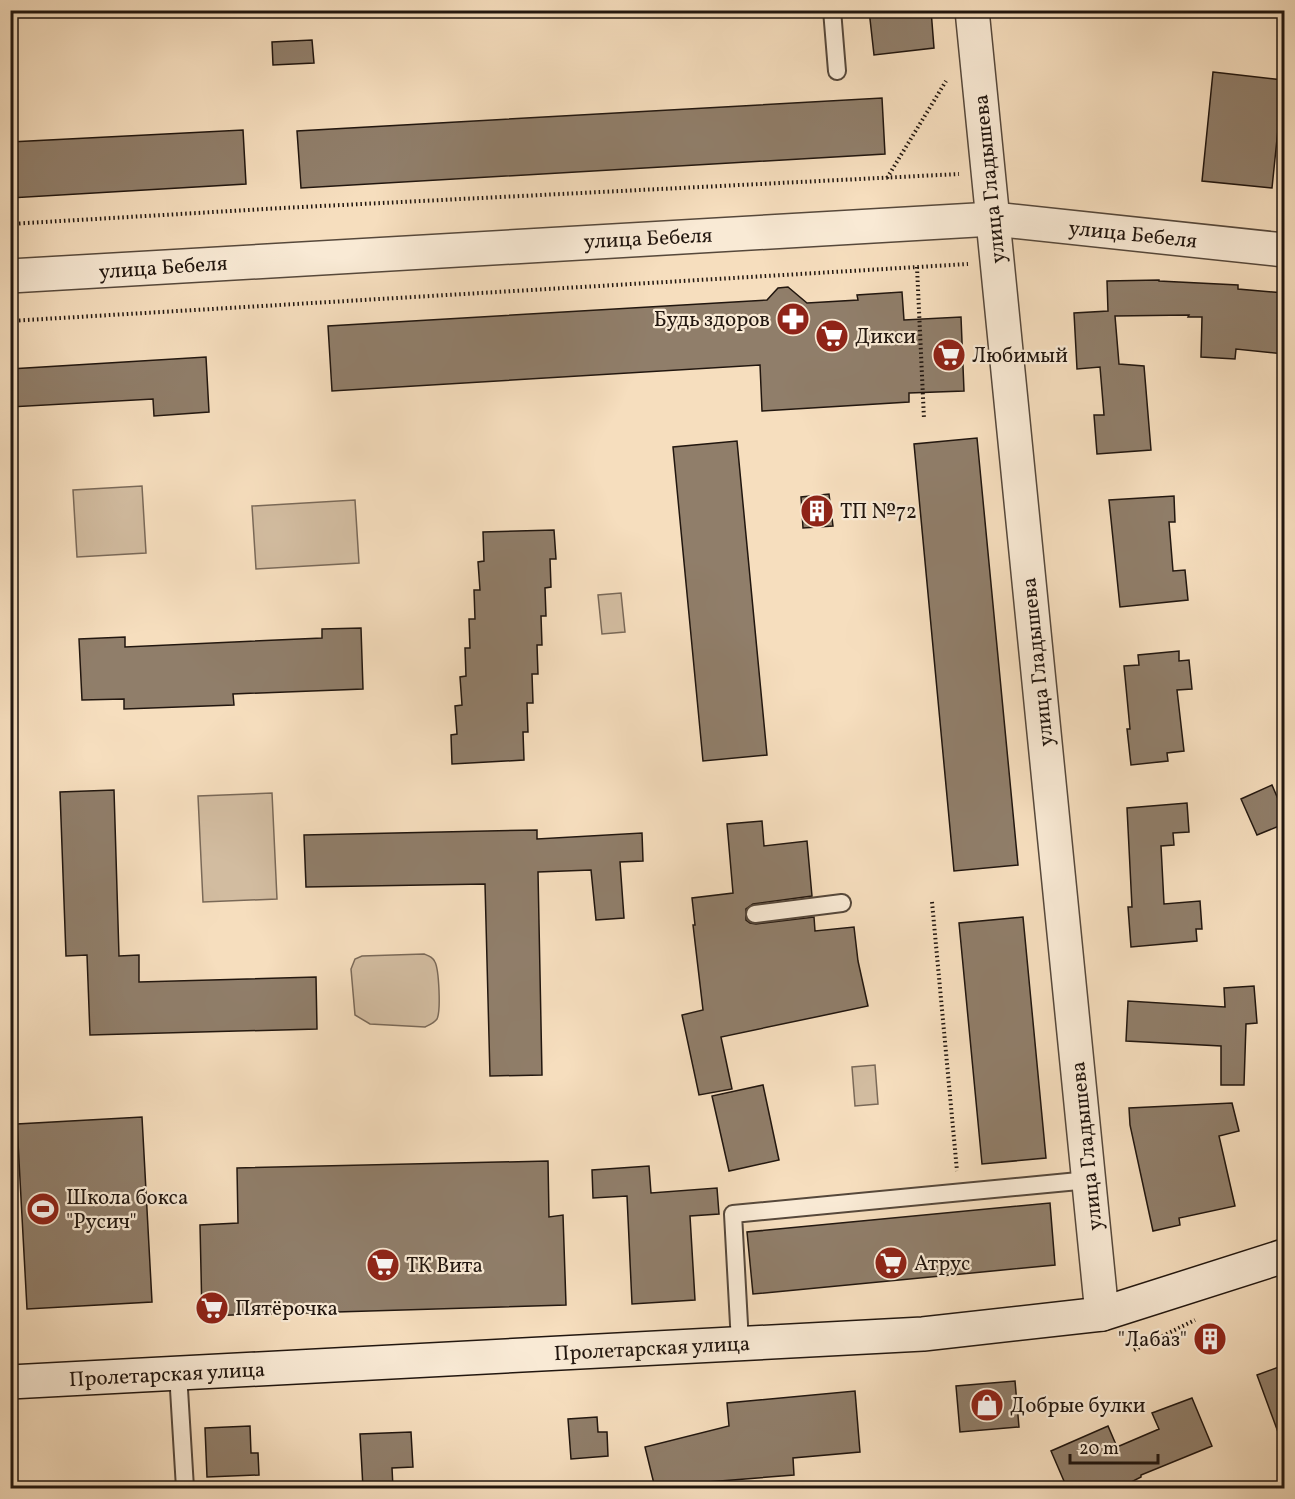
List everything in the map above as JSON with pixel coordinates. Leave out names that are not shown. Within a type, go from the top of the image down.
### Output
[{"type":"street","name":"улица Гладышева","points":[[972,10],[1102,1314]]},
{"type":"street","name":"улица Бебеля","points":[[10,276],[993,219],[1284,250]]},
{"type":"street","name":"Пролетарская улица","points":[[10,1382],[923,1334],[1102,1314],[1284,1256]]},
{"type":"lane","points":[[832,10],[837,71]]},
{"type":"lane","points":[[755,914],[842,903]]},
{"type":"lane","points":[[740,1343],[733,1214],[1089,1180]]},
{"type":"lane","points":[[178,1373],[185,1488]]},
{"type":"path","points":[[887,178],[950,74]]},
{"type":"path","points":[[10,224],[966,174]]},
{"type":"path","points":[[10,321],[974,264]]},
{"type":"path","points":[[918,267],[924,419]]},
{"type":"path","points":[[932,902],[959,1193]]},
{"type":"shaded area","points":[[142,486],[146,553],[77,557],[73,490]]},
{"type":"shaded area","points":[[355,500],[359,563],[256,569],[252,506]]},
{"type":"shaded area","points":[[621,593],[625,632],[602,634],[598,595]]},
{"type":"shaded area","points":[[272,793],[277,899],[203,902],[198,796]]},
{"type":"shaded area","points":[[424,954],[434,960],[438,973],[439,1008],[437,1019],[434,1022],[425,1027],[370,1024],[355,1015],[351,969],[355,959],[362,956]]},
{"type":"shaded area","points":[[875,1065],[878,1104],[855,1106],[852,1067]]},
{"type":"building","points":[[869,10],[931,10],[934,48],[874,55]]},
{"type":"building","points":[[312,40],[314,63],[273,65],[272,42]]},
{"type":"building","points":[[1213,72],[1283,80],[1272,188],[1202,181]]},
{"type":"building","points":[[882,98],[885,154],[301,188],[297,131]]},
{"type":"building","points":[[243,130],[246,184],[10,198],[10,142]]},
{"type":"building","points":[[1159,280],[1238,285],[1238,289],[1284,293],[1284,354],[1236,349],[1235,359],[1201,357],[1202,317],[1188,317],[1189,315],[1115,316],[1119,364],[1144,366],[1151,450],[1097,454],[1094,415],[1104,415],[1100,367],[1077,369],[1074,313],[1108,311],[1107,281]]},
{"type":"building","points":[[788,287],[807,303],[858,300],[857,295],[902,292],[904,320],[961,317],[964,391],[909,393],[909,402],[762,411],[760,365],[332,391],[328,326],[767,300],[778,288]]},
{"type":"building","points":[[206,357],[209,412],[154,416],[153,399],[10,407],[10,369]]},
{"type":"building","points":[[977,438],[1018,865],[954,871],[914,444]]},
{"type":"building","points":[[737,441],[767,755],[703,761],[673,447]]},
{"type":"building","name":"ТП №72","points":[[829,494],[833,526],[803,528],[801,497]]},
{"type":"building","points":[[1174,496],[1175,522],[1169,522],[1173,571],[1185,570],[1188,600],[1120,607],[1109,500]]},
{"type":"building","points":[[554,530],[556,559],[550,559],[551,587],[545,588],[546,616],[541,616],[542,645],[537,645],[538,674],[532,674],[533,703],[527,703],[528,732],[523,732],[524,760],[452,764],[451,735],[457,734],[455,706],[462,705],[460,677],[466,676],[465,648],[470,648],[469,619],[475,619],[474,590],[480,590],[478,562],[484,561],[483,532]]},
{"type":"building","points":[[361,628],[363,689],[233,694],[234,705],[124,709],[124,699],[82,700],[79,639],[125,637],[125,647],[322,638],[322,629]]},
{"type":"building","points":[[1179,651],[1179,661],[1189,660],[1192,689],[1177,690],[1184,751],[1167,753],[1168,761],[1131,765],[1124,666],[1139,665],[1138,655]]},
{"type":"building","points":[[1272,785],[1284,813],[1284,824],[1257,835],[1241,799]]},
{"type":"building","points":[[114,790],[119,956],[139,955],[139,982],[316,977],[317,1029],[90,1035],[87,955],[66,956],[60,792]]},
{"type":"building","points":[[1187,803],[1189,832],[1173,833],[1174,845],[1161,846],[1164,904],[1200,901],[1202,929],[1196,929],[1197,941],[1131,947],[1128,907],[1132,907],[1127,808]]},
{"type":"building","points":[[762,821],[764,846],[807,841],[812,896],[753,904],[746,909],[746,920],[756,924],[814,917],[815,931],[854,927],[858,961],[868,1006],[721,1037],[732,1089],[699,1095],[682,1015],[703,1010],[692,898],[733,893],[727,824]]},
{"type":"building","points":[[537,830],[537,839],[642,833],[643,861],[620,862],[624,918],[596,920],[591,870],[538,872],[542,1075],[490,1076],[485,884],[306,887],[304,835]]},
{"type":"building","points":[[1023,917],[1046,1158],[982,1164],[959,923]]},
{"type":"building","points":[[1254,986],[1257,1023],[1246,1024],[1244,1085],[1221,1085],[1221,1046],[1126,1041],[1128,1001],[1225,1007],[1224,988]]},
{"type":"building","points":[[763,1085],[779,1160],[729,1171],[712,1096]]},
{"type":"building","points":[[1232,1103],[1239,1131],[1219,1136],[1235,1206],[1179,1218],[1180,1225],[1153,1231],[1130,1125],[1129,1108]]},
{"type":"building","points":[[142,1117],[152,1302],[27,1309],[17,1124]]},
{"type":"building","name":"ТК Вита","points":[[548,1161],[549,1217],[563,1215],[566,1305],[202,1316],[200,1225],[238,1223],[237,1168]]},
{"type":"building","points":[[649,1166],[651,1193],[717,1188],[719,1214],[690,1216],[695,1300],[632,1304],[627,1196],[593,1198],[592,1170]]},
{"type":"building","points":[[1050,1203],[1055,1265],[753,1294],[747,1232]]},
{"type":"building","points":[[1284,1365],[1284,1442],[1282,1443],[1257,1375]]},
{"type":"building","points":[[1015,1381],[1019,1427],[960,1432],[956,1386]]},
{"type":"building","points":[[855,1391],[860,1452],[793,1458],[794,1475],[708,1482],[710,1488],[655,1488],[645,1447],[729,1426],[727,1403]]},
{"type":"building","points":[[1192,1398],[1212,1446],[1141,1475],[1131,1482],[1134,1488],[1067,1488],[1051,1451],[1108,1426],[1117,1447],[1159,1429],[1152,1413]]},
{"type":"building","points":[[597,1417],[598,1432],[607,1432],[608,1456],[571,1459],[568,1419]]},
{"type":"building","points":[[250,1426],[251,1453],[258,1453],[259,1475],[207,1477],[205,1428]]},
{"type":"building","points":[[411,1432],[413,1467],[392,1468],[393,1488],[363,1488],[360,1434]]},
{"type":"place","name":"Будь здоров","points":[[793,319]]},
{"type":"place","name":"Дикси","points":[[832,336]]},
{"type":"place","name":"Любимый","points":[[949,355]]},
{"type":"place","name":"ТП №72","points":[[817,511]]},
{"type":"place","name":"Школа бокса \"Русич\"","points":[[43,1209]]},
{"type":"place","name":"Атрус","points":[[891,1263]]},
{"type":"place","name":"ТК Вита","points":[[383,1265]]},
{"type":"place","name":"Пятёрочка","points":[[212,1308]]},
{"type":"place","name":"\"Лабаз\"","points":[[1210,1339]]},
{"type":"place","name":"Добрые булки","points":[[987,1405]]}]
